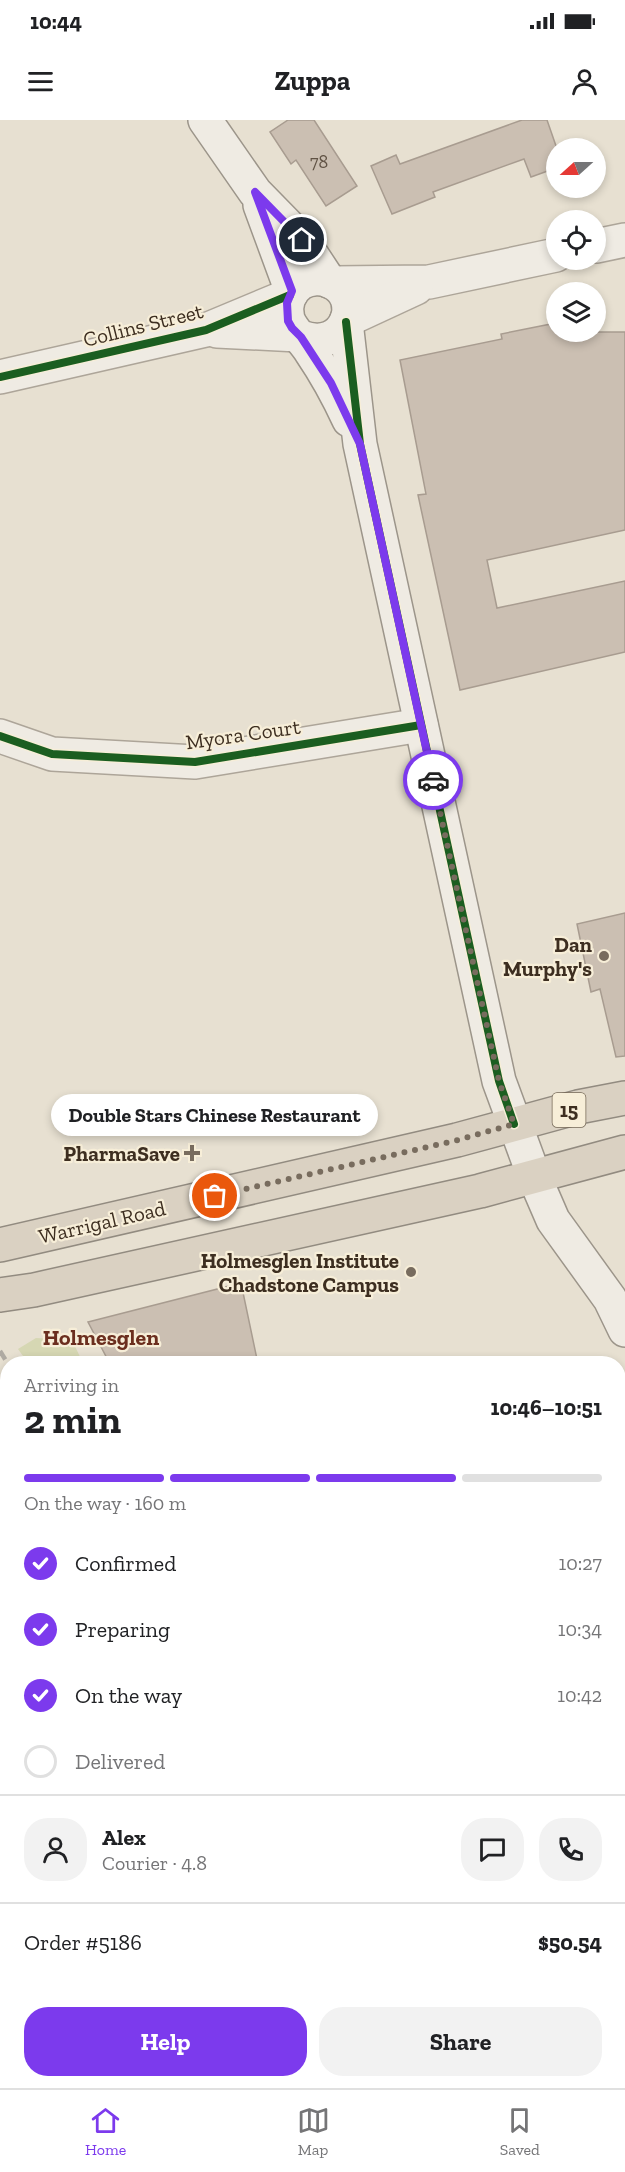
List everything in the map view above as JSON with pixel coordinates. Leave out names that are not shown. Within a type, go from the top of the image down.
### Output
[{"type":"highway","name":"Warrigal Road","points":[[0,1245],[448,1142],[625,1098]]},
{"type":"highway","points":[[0,1295],[34,1290],[480,1191],[625,1152]]},
{"type":"street","points":[[205,120],[255,192],[297,235],[347,300],[347,321],[360,444],[499,1081],[534,1176],[559,1231],[618,1305],[625,1330]]},
{"type":"street","points":[[255,192],[291,293]]},
{"type":"street","points":[[606,244],[625,240]]},
{"type":"street","points":[[360,444],[331,383],[288,321],[287,303],[291,293],[299,284],[319,279],[332,282],[429,282],[546,257]]},
{"type":"street","points":[[300,336],[311,341],[332,338],[341,331],[347,321],[429,282]]},
{"type":"street","name":"Collins Street","points":[[0,377],[206,330],[291,293]]},
{"type":"street","name":"Collins Street","points":[[206,330],[300,336]]},
{"type":"street","name":"Myora Court","points":[[0,736],[52,754],[195,762],[421,725]]},
{"type":"green space","points":[[36,1338],[72,1340],[80,1356],[23,1356],[18,1349]]},
{"type":"building","points":[[288,120],[314,120],[357,186],[326,206],[296,160],[291,164],[270,132]]},
{"type":"building","points":[[522,120],[547,120],[553,138],[546,138],[546,172],[531,177],[524,159],[433,192],[435,197],[392,214],[371,166],[396,155],[400,164]]},
{"type":"building","points":[[546,325],[546,342],[606,342],[606,332],[625,332],[625,530],[487,560],[497,608],[625,581],[625,652],[460,690],[418,495],[426,494],[400,360],[502,339],[501,334]]},
{"type":"building","name":"Dan Murphy's","points":[[625,913],[625,1056],[616,1057],[600,989],[591,992],[577,924]]},
{"type":"building","points":[[241,1283],[256,1356],[106,1356],[88,1322]]},
{"type":"railway","points":[[0,1351],[3,1356]]},
{"type":"cycle path","points":[[0,377],[206,330],[290,295]]},
{"type":"cycle path","points":[[346,322],[360,444],[499,1081],[514,1124]]},
{"type":"cycle path","points":[[0,736],[52,754],[195,762],[421,725]]},
{"type":"way so far","points":[[215,1196],[458,1140],[514,1124],[502,1094],[433,780]]},
{"type":"place","name":"Dan Murphy's","points":[[604,956]]},
{"type":"place","name":"PharmaSave","points":[[192,1153]]},
{"type":"place","name":"Double Stars Chinese Restaurant","points":[[215,1196]]},
{"type":"place","name":"Holmesglen Institute Chadstone Campus","points":[[411,1272]]},
{"type":"district","name":"Holmesglen","points":[[101,1337]]},
{"type":"route","points":[[302,240],[255,192],[292,291],[287,303],[288,321],[331,383],[360,444],[433,780]]}]
